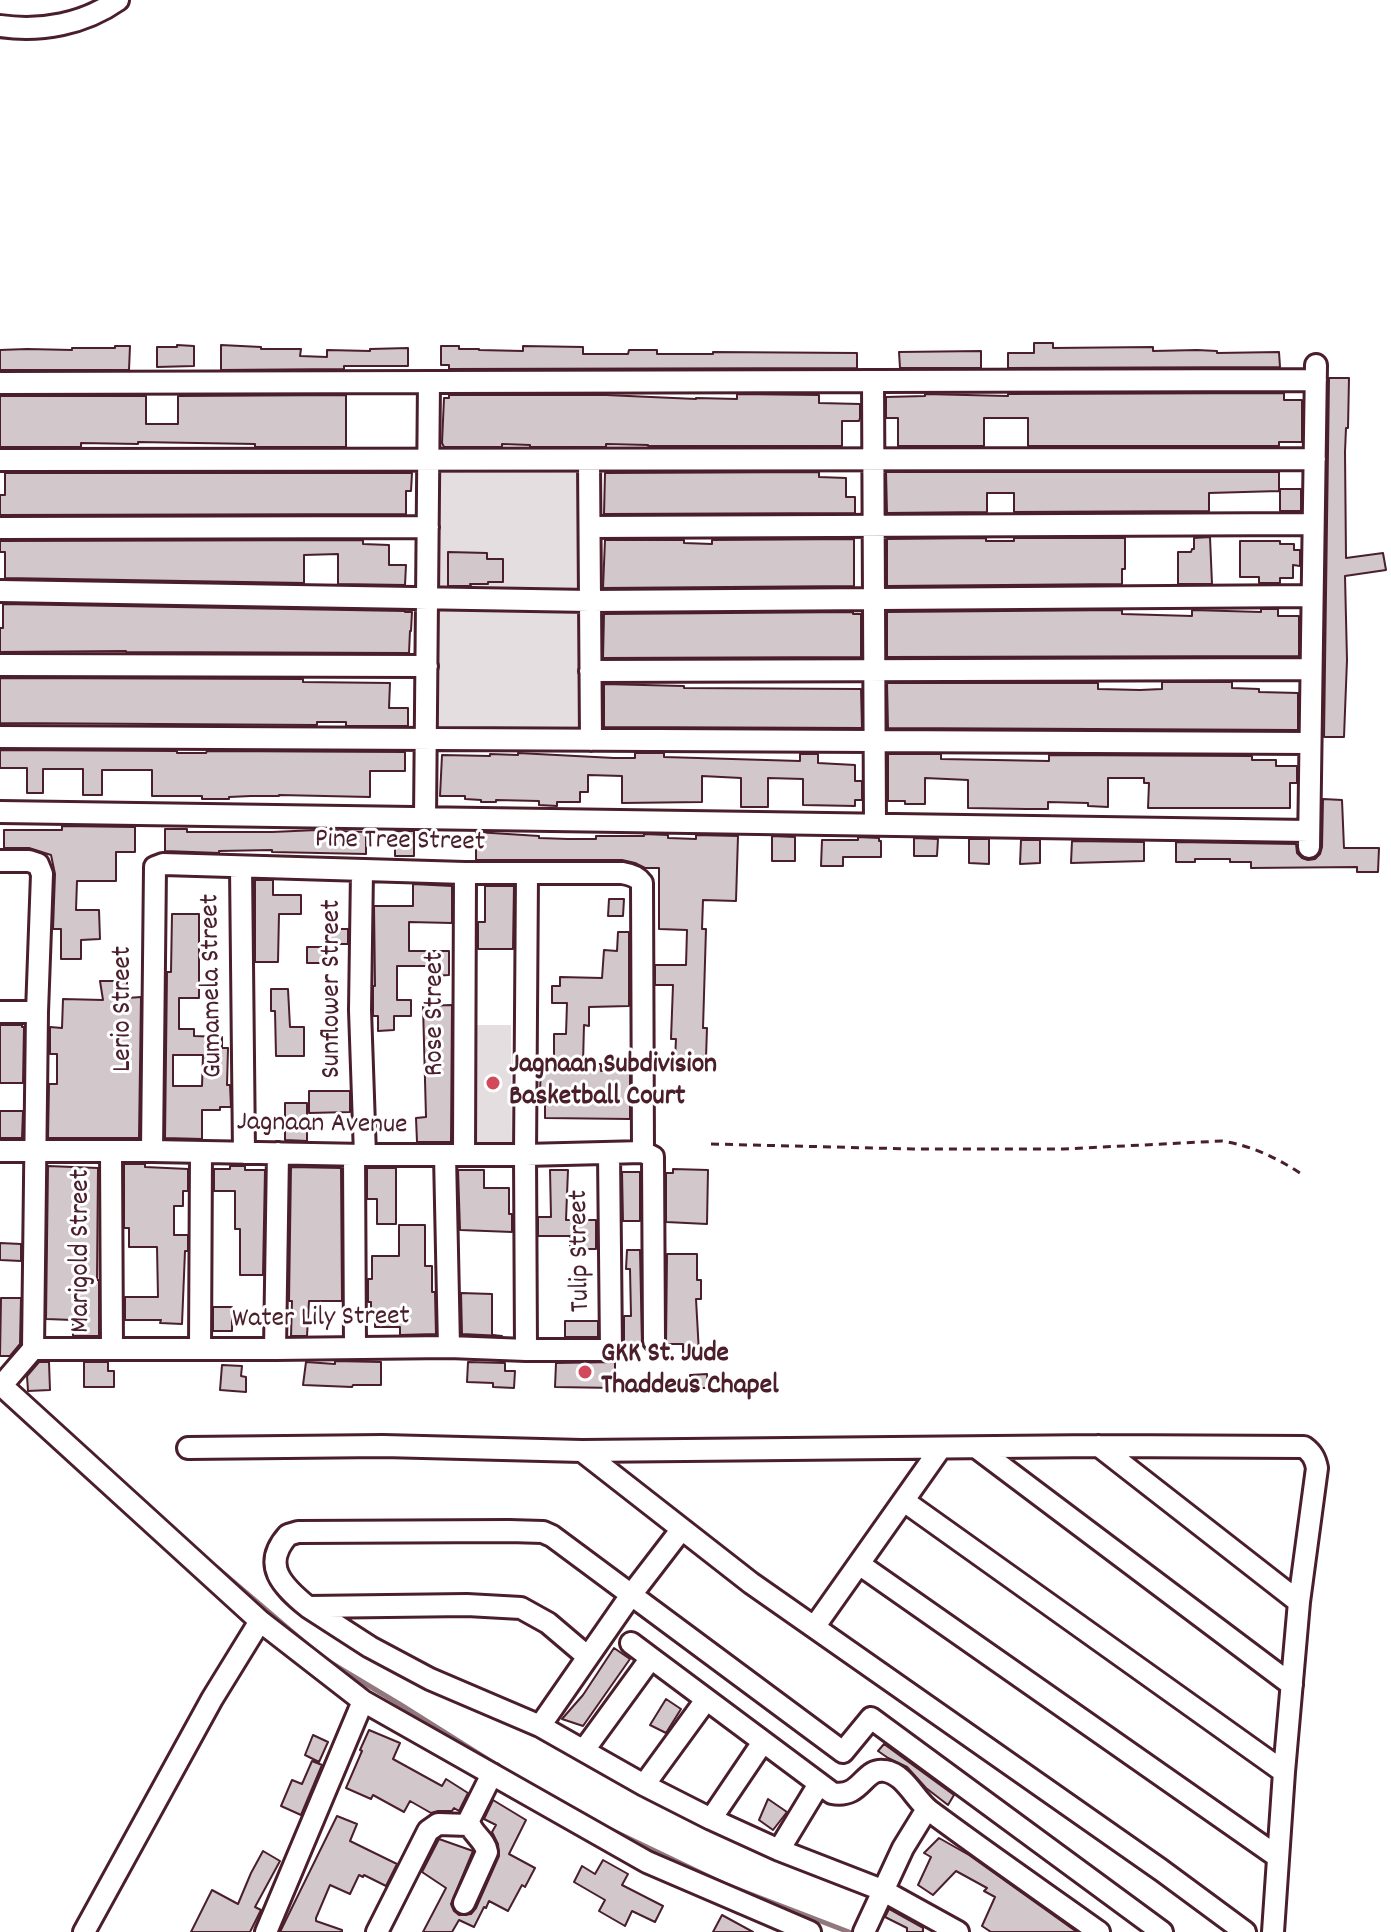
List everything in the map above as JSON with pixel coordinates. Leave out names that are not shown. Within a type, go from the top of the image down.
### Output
[{"type":"street","points":[[0,26],[38,28],[74,22],[101,12],[118,0]]},
{"type":"street","points":[[0,383],[873,381],[1316,372],[1309,839],[875,824],[0,812]]},
{"type":"street","points":[[873,381],[875,824]]},
{"type":"street","points":[[425,818],[429,382]]},
{"type":"street","points":[[0,460],[1315,459]]},
{"type":"street","points":[[589,460],[591,740]]},
{"type":"street","points":[[590,527],[1313,524]]},
{"type":"street","points":[[0,528],[428,527]]},
{"type":"street","points":[[0,591],[590,601],[1312,596]]},
{"type":"street","points":[[0,665],[427,666]]},
{"type":"street","points":[[590,671],[1311,669]]},
{"type":"street","points":[[0,737],[1310,743]]},
{"type":"street","points":[[0,861],[29,861],[38,864],[42,874],[33,1349],[1,1385],[260,1621],[363,1701],[647,1862],[810,1932]]},
{"type":"street","name":"Pine Tree Street","points":[[155,867],[163,864],[362,871],[630,874],[642,883],[643,1152]]},
{"type":"street","name":"Lerio Street","points":[[152,1151],[155,867]]},
{"type":"street","name":"Gumamela Street","points":[[241,867],[244,1153]]},
{"type":"street","name":"Sunflower Street","points":[[355,1348],[362,871]]},
{"type":"street","name":"Rose Street","points":[[449,1347],[465,873]]},
{"type":"street","points":[[526,1350],[527,874]]},
{"type":"street","points":[[0,1012],[37,1012]]},
{"type":"street","name":"Jagnaan Avenue","points":[[0,1151],[359,1155],[643,1152]]},
{"type":"street","name":"Marigold Street","points":[[111,1152],[112,1349]]},
{"type":"street","points":[[643,1152],[653,1157],[654,1341]]},
{"type":"street","points":[[200,1349],[201,1153]]},
{"type":"street","points":[[275,1349],[278,1153]]},
{"type":"street","name":"Tulip Street","points":[[609,1153],[611,1350]]},
{"type":"street","name":"Water Lily Street","points":[[33,1349],[449,1347],[611,1350]]},
{"type":"street","points":[[188,1448],[383,1446],[582,1451],[1304,1447],[1315,1459],[1317,1468],[1299,1602],[1273,1932]]},
{"type":"street","points":[[1099,1446],[1299,1602]]},
{"type":"street","points":[[977,1448],[1292,1685]]},
{"type":"street","points":[[815,1626],[940,1449]]},
{"type":"street","points":[[582,1451],[751,1583],[1245,1932]]},
{"type":"street","points":[[904,1501],[1284,1772]]},
{"type":"street","points":[[540,1726],[631,1595],[681,1530]]},
{"type":"street","points":[[958,1932],[882,1890],[779,1850],[711,1819],[540,1726],[430,1679],[370,1647],[308,1607],[284,1585],[276,1573],[275,1562],[285,1538],[293,1533],[543,1532],[561,1541],[843,1752],[871,1718],[1162,1932]]},
{"type":"street","points":[[859,1564],[1278,1857]]},
{"type":"street","points":[[308,1607],[467,1605],[521,1608],[548,1623],[588,1657]]},
{"type":"street","points":[[84,1932],[212,1699],[260,1621]]},
{"type":"street","points":[[631,1643],[832,1793],[846,1794],[874,1772],[886,1771],[899,1778],[927,1809],[1099,1932]]},
{"type":"street","points":[[584,1750],[651,1658]]},
{"type":"street","points":[[644,1785],[706,1700]]},
{"type":"street","points":[[266,1932],[363,1701]]},
{"type":"street","points":[[711,1819],[763,1742]]},
{"type":"street","points":[[469,1825],[492,1774]]},
{"type":"street","points":[[779,1850],[819,1784]]},
{"type":"street","points":[[866,1928],[903,1848],[927,1809]]},
{"type":"street","points":[[377,1932],[428,1831],[438,1824],[469,1825],[486,1845],[487,1852],[464,1903]]},
{"type":"path","points":[[711,1144],[1063,1149],[1222,1141],[1246,1145],[1300,1173]]},
{"type":"shaded area","points":[[439,469],[580,469],[580,727],[439,727]]},
{"type":"shaded area","name":"Jagnaan Subdivision Basketball Court","points":[[476,1025],[511,1025],[512,1142],[474,1143]]},
{"type":"building","points":[[1034,343],[1053,343],[1053,348],[1153,347],[1153,351],[1279,352],[1280,367],[1008,368],[1008,353],[1034,353]]},
{"type":"building","points":[[221,345],[301,349],[300,356],[327,357],[327,350],[408,348],[408,366],[221,370]]},
{"type":"building","points":[[130,346],[129,370],[0,370],[0,350],[72,350]]},
{"type":"building","points":[[194,346],[194,366],[157,367],[157,347]]},
{"type":"building","points":[[441,346],[523,351],[523,346],[583,347],[583,354],[628,354],[629,350],[657,350],[657,354],[857,353],[857,368],[449,369],[449,365],[441,365]]},
{"type":"building","points":[[981,351],[981,368],[900,368],[899,352]]},
{"type":"building","points":[[1329,378],[1349,378],[1345,452],[1346,558],[1383,553],[1386,570],[1345,576],[1347,660],[1344,737],[1324,737]]},
{"type":"building","points":[[1284,393],[1284,400],[1302,400],[1302,442],[1279,442],[1279,446],[1028,446],[1028,418],[984,418],[984,446],[898,446],[898,418],[886,418],[886,397],[925,394]]},
{"type":"building","points":[[737,394],[819,395],[819,403],[860,404],[860,418],[859,421],[842,421],[842,446],[606,444],[606,447],[530,447],[502,444],[502,447],[444,447],[442,443],[444,398],[449,398],[449,395],[737,399]]},
{"type":"building","points":[[346,395],[346,447],[138,442],[81,443],[81,447],[0,447],[0,396],[146,396],[146,424],[178,424],[178,396]]},
{"type":"building","points":[[819,472],[819,477],[846,478],[846,497],[855,497],[855,513],[604,514],[605,473]]},
{"type":"building","points":[[886,472],[1279,472],[1279,491],[1209,493],[1209,511],[1014,512],[1014,493],[987,493],[987,512],[887,513]]},
{"type":"building","points":[[5,473],[412,473],[411,491],[406,491],[406,514],[0,515],[0,495],[5,495]]},
{"type":"building","points":[[1280,489],[1301,489],[1301,511],[1280,511]]},
{"type":"building","points":[[1210,537],[1212,584],[1178,584],[1178,552],[1191,552],[1194,538]]},
{"type":"building","points":[[986,538],[986,541],[1014,541],[1014,538],[1125,538],[1122,584],[887,586],[887,539]]},
{"type":"building","points":[[854,539],[854,586],[603,588],[605,540],[684,540],[684,543],[712,544],[712,540]]},
{"type":"building","points":[[363,540],[363,544],[389,545],[389,565],[406,565],[405,585],[338,584],[338,554],[304,555],[304,583],[5,578],[5,552],[0,552],[0,541]]},
{"type":"building","points":[[1240,541],[1294,544],[1294,550],[1300,550],[1300,566],[1293,565],[1293,578],[1280,578],[1280,583],[1259,583],[1259,577],[1240,577]]},
{"type":"building","points":[[448,552],[487,553],[487,559],[503,559],[503,582],[448,586]]},
{"type":"building","points":[[3,604],[412,612],[409,653],[0,652]]},
{"type":"building","points":[[1261,609],[1278,609],[1278,616],[1299,616],[1299,656],[887,657],[887,612],[1122,610],[1122,614],[1192,616],[1192,610],[1261,612]]},
{"type":"building","points":[[604,614],[861,614],[861,657],[603,658]]},
{"type":"building","points":[[0,678],[303,679],[303,682],[390,683],[389,708],[408,708],[408,726],[346,726],[346,722],[317,722],[317,725],[0,723]]},
{"type":"building","points":[[1162,682],[1232,682],[1232,688],[1298,693],[1298,730],[888,728],[887,683],[1098,683],[1098,689],[1140,690],[1162,689]]},
{"type":"building","points":[[604,684],[684,688],[861,689],[862,728],[604,727]]},
{"type":"building","points":[[0,750],[405,752],[405,771],[370,771],[370,797],[279,795],[202,799],[202,796],[152,796],[152,770],[102,770],[102,795],[83,795],[83,769],[43,769],[43,793],[27,793],[27,768],[0,768]]},
{"type":"building","points":[[518,753],[635,758],[635,753],[664,753],[664,757],[800,761],[800,754],[818,754],[818,763],[855,765],[855,781],[862,781],[862,800],[855,800],[855,806],[803,805],[803,779],[768,778],[768,807],[741,807],[741,778],[702,776],[702,802],[622,803],[622,776],[588,775],[588,792],[580,792],[580,802],[557,802],[557,806],[539,805],[539,801],[481,802],[465,799],[465,796],[440,796],[442,755]]},
{"type":"building","points":[[888,754],[941,754],[941,759],[1049,761],[1049,755],[1252,756],[1252,760],[1276,760],[1276,766],[1297,766],[1297,783],[1290,783],[1290,808],[1148,808],[1149,783],[1144,783],[1144,778],[1108,778],[1108,807],[1048,802],[1048,809],[1026,809],[968,808],[968,780],[925,778],[925,804],[905,804],[905,801],[888,801]]},
{"type":"building","points":[[1323,799],[1342,800],[1344,848],[1379,848],[1378,872],[1357,872],[1357,867],[1251,868],[1251,862],[1230,862],[1230,859],[1176,862],[1176,842],[1296,844],[1297,853],[1302,858],[1315,859],[1322,847]]},
{"type":"building","points":[[62,826],[135,827],[135,852],[116,852],[116,881],[77,881],[76,910],[99,910],[100,939],[81,940],[81,959],[61,959],[61,929],[53,929],[55,874],[51,855],[29,848],[4,848],[4,830],[62,830]]},
{"type":"building","points":[[165,829],[187,829],[187,832],[366,832],[366,854],[272,850],[219,853],[165,851]]},
{"type":"building","points":[[395,831],[414,831],[414,856],[395,856]]},
{"type":"building","points":[[476,832],[568,839],[644,834],[696,839],[696,835],[738,836],[736,901],[703,900],[702,929],[706,929],[703,1028],[707,1028],[706,1058],[675,1058],[676,1039],[671,1039],[673,985],[655,985],[655,965],[686,965],[687,930],[659,929],[659,868],[645,868],[622,860],[476,860]]},
{"type":"building","points":[[772,836],[795,837],[795,861],[772,861]]},
{"type":"building","points":[[858,837],[879,838],[881,857],[843,857],[843,866],[821,866],[822,840],[858,840]]},
{"type":"building","points":[[914,838],[938,839],[937,856],[914,856]]},
{"type":"building","points":[[969,839],[989,839],[989,864],[969,863]]},
{"type":"building","points":[[1021,840],[1040,840],[1040,863],[1020,864]]},
{"type":"building","points":[[1072,841],[1144,842],[1144,861],[1071,863]]},
{"type":"building","points":[[255,880],[273,880],[273,895],[301,895],[301,914],[279,914],[278,962],[255,962]]},
{"type":"building","points":[[413,884],[452,886],[452,923],[409,922],[409,951],[449,951],[449,975],[432,976],[432,966],[397,966],[397,1000],[411,1000],[411,1016],[394,1016],[394,1030],[378,1031],[378,1016],[373,1016],[374,906],[413,906]]},
{"type":"building","points":[[485,886],[514,886],[513,949],[478,949],[478,922],[485,922]]},
{"type":"building","points":[[609,899],[624,899],[623,916],[608,916]]},
{"type":"building","points":[[172,914],[199,914],[199,998],[179,998],[179,1029],[194,1029],[194,1036],[222,1037],[222,1048],[228,1048],[227,1085],[230,1085],[231,1107],[202,1110],[202,1139],[165,1138],[167,972],[171,972]],"holes":[[[173,1055],[203,1055],[202,1086],[173,1086]]]},
{"type":"building","points":[[326,929],[348,929],[348,944],[326,944]]},
{"type":"building","points":[[618,932],[629,932],[629,1006],[589,1007],[589,1026],[584,1025],[583,1063],[601,1064],[601,1071],[630,1071],[630,1119],[545,1118],[545,1092],[540,1092],[541,1064],[554,1064],[554,1034],[566,1034],[567,1003],[552,1003],[552,986],[560,986],[560,977],[602,978],[604,950],[617,951]]},
{"type":"building","points":[[307,947],[325,947],[325,963],[307,963]]},
{"type":"building","points":[[100,981],[127,981],[127,998],[141,997],[139,1138],[48,1138],[49,1084],[57,1084],[57,1054],[50,1054],[50,1027],[62,1028],[63,999],[103,1000]]},
{"type":"building","points":[[271,989],[288,989],[290,1027],[304,1027],[304,1056],[276,1056]]},
{"type":"building","points":[[452,1005],[451,1142],[417,1142],[416,1118],[426,1117],[423,1006]]},
{"type":"building","points":[[0,1025],[24,1027],[23,1083],[0,1083]]},
{"type":"building","points":[[309,1091],[350,1091],[350,1112],[309,1113]]},
{"type":"building","points":[[285,1103],[307,1103],[307,1141],[285,1140]]},
{"type":"building","points":[[0,1111],[23,1111],[22,1138],[0,1138]]},
{"type":"building","points":[[124,1164],[188,1169],[188,1191],[183,1191],[183,1206],[174,1206],[174,1235],[188,1235],[182,1324],[160,1323],[161,1320],[125,1320],[125,1297],[158,1297],[157,1247],[129,1247],[129,1228],[124,1228]]},
{"type":"building","points":[[48,1166],[98,1168],[99,1336],[73,1336],[73,1320],[46,1319]]},
{"type":"building","points":[[230,1166],[265,1170],[263,1275],[240,1275],[240,1229],[235,1229],[235,1191],[214,1191],[214,1169],[230,1169]]},
{"type":"building","points":[[291,1167],[341,1168],[342,1301],[309,1301],[307,1336],[291,1336]]},
{"type":"building","points":[[367,1168],[396,1168],[396,1224],[377,1224],[377,1199],[367,1199]]},
{"type":"building","points":[[673,1169],[708,1170],[707,1224],[666,1222],[666,1173],[673,1173]]},
{"type":"building","points":[[458,1170],[484,1170],[484,1188],[509,1188],[512,1232],[460,1230]]},
{"type":"building","points":[[550,1170],[568,1170],[566,1220],[596,1220],[596,1249],[570,1249],[570,1236],[538,1236],[538,1217],[551,1217]]},
{"type":"building","points":[[622,1172],[640,1172],[640,1221],[623,1221]]},
{"type":"building","points":[[399,1225],[425,1225],[425,1266],[432,1266],[436,1334],[400,1335],[400,1327],[375,1327],[375,1315],[371,1315],[371,1302],[368,1302],[372,1256],[399,1256]]},
{"type":"building","points":[[0,1243],[21,1244],[21,1261],[0,1260]]},
{"type":"building","points":[[627,1250],[640,1250],[642,1344],[624,1344],[624,1316],[631,1316]]},
{"type":"building","points":[[667,1254],[697,1254],[697,1280],[701,1280],[701,1299],[696,1299],[699,1353],[683,1354],[683,1344],[666,1344]]},
{"type":"building","points":[[461,1293],[492,1294],[492,1335],[502,1336],[462,1334]]},
{"type":"building","points":[[1,1298],[21,1298],[20,1344],[10,1356],[0,1356]]},
{"type":"building","points":[[213,1307],[232,1307],[232,1331],[213,1331]]},
{"type":"building","points":[[565,1321],[598,1321],[598,1337],[565,1337]]},
{"type":"building","points":[[335,1361],[381,1362],[381,1385],[303,1385],[306,1362],[335,1364]]},
{"type":"building","points":[[39,1362],[49,1362],[50,1390],[28,1391],[27,1376]]},
{"type":"building","points":[[84,1362],[108,1362],[108,1371],[114,1371],[114,1387],[84,1387]]},
{"type":"building","points":[[468,1362],[505,1363],[505,1371],[515,1371],[514,1388],[467,1382]]},
{"type":"building","name":"GKK St. Jude Thaddeus Chapel","points":[[615,1362],[615,1388],[555,1387],[556,1363]]},
{"type":"building","points":[[222,1365],[242,1366],[241,1376],[246,1377],[246,1392],[220,1390]]},
{"type":"building","points":[[707,1374],[708,1388],[690,1388],[690,1375]]},
{"type":"building","points":[[614,1648],[630,1659],[583,1726],[562,1719],[583,1695]]},
{"type":"building","points":[[666,1699],[681,1709],[666,1733],[650,1725]]},
{"type":"building","points":[[369,1730],[400,1743],[393,1759],[442,1786],[446,1779],[468,1793],[459,1811],[454,1808],[452,1811],[431,1813],[410,1801],[404,1812],[373,1795],[371,1799],[346,1788]]},
{"type":"building","points":[[313,1735],[328,1742],[319,1762],[305,1755]]},
{"type":"building","points":[[884,1744],[954,1795],[948,1805],[926,1788],[907,1767],[878,1751]]},
{"type":"building","points":[[312,1761],[322,1765],[301,1815],[281,1806],[292,1780],[302,1784]]},
{"type":"building","points":[[768,1799],[787,1812],[773,1830],[759,1820]]},
{"type":"building","points":[[493,1800],[526,1820],[509,1854],[535,1868],[525,1887],[522,1885],[508,1911],[489,1901],[474,1927],[459,1920],[452,1932],[423,1932],[446,1888],[422,1872],[439,1839],[473,1851],[451,1904],[459,1915],[471,1914],[476,1908],[499,1856],[492,1832],[496,1825],[484,1819]]},
{"type":"building","points":[[337,1816],[357,1824],[350,1841],[397,1864],[386,1886],[364,1875],[359,1875],[350,1894],[330,1885],[316,1921],[342,1932],[280,1932]]},
{"type":"building","points":[[939,1838],[969,1855],[1077,1932],[991,1932],[982,1926],[995,1897],[984,1891],[987,1888],[956,1871],[933,1895],[918,1885],[931,1857],[924,1853]]},
{"type":"building","points":[[263,1851],[280,1861],[255,1907],[261,1910],[250,1932],[191,1932],[212,1890],[238,1904]]},
{"type":"building","points":[[603,1860],[628,1874],[622,1885],[663,1906],[655,1922],[632,1911],[625,1926],[599,1911],[605,1900],[574,1882],[582,1866],[595,1874]]},
{"type":"building","points":[[889,1909],[923,1928],[923,1932],[907,1932],[907,1928],[885,1917]]},
{"type":"building","points":[[722,1915],[753,1932],[713,1932]]},
{"type":"waterway","points":[[216,1567],[318,1654]]},
{"type":"waterway","points":[[326,1660],[508,1772]]},
{"type":"waterway","points":[[607,1828],[724,1884],[849,1932]]},
{"type":"place","name":"Jagnaan Subdivision Basketball Court","points":[[493,1083]]},
{"type":"place","name":"GKK St. Jude Thaddeus Chapel","points":[[585,1372]]}]
